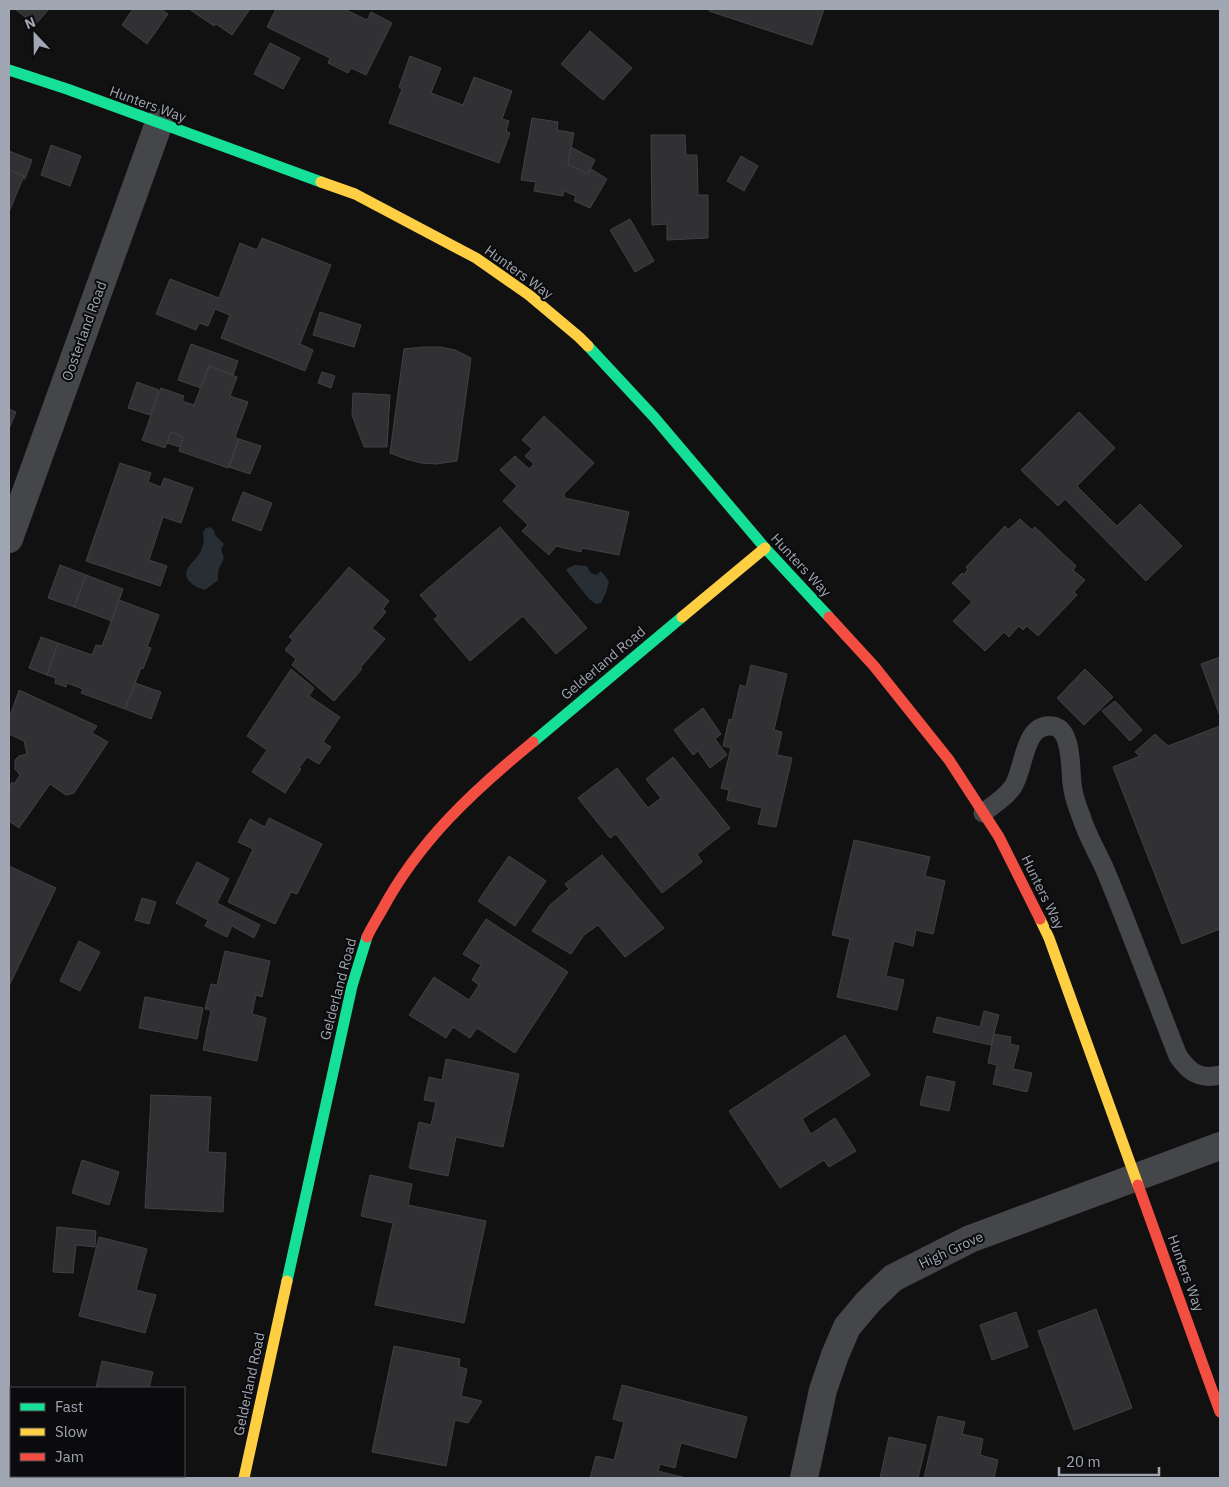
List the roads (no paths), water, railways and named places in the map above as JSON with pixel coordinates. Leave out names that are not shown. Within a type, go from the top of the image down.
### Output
[{"type":"street","name":"Hunters Way","points":[[9,70],[355,194],[476,258],[529,295],[580,337],[654,417],[765,548],[874,666],[949,760],[999,837],[1048,938],[1220,1412]]},
{"type":"street","name":"Oosterland Road","points":[[9,539],[159,124]]},
{"type":"street","name":"Gelderland Road","points":[[244,1478],[352,986],[368,935],[391,893],[418,853],[465,801],[765,548]]},
{"type":"street","name":"High Grove","points":[[804,1478],[823,1390],[835,1355],[848,1327],[868,1302],[892,1278],[970,1239],[1220,1146]]},
{"type":"lane","points":[[983,813],[1013,788],[1018,777],[1026,746],[1032,736],[1046,727],[1053,726],[1058,728],[1068,746],[1072,784],[1081,818],[1106,871],[1178,1056],[1186,1068],[1195,1073],[1211,1077],[1220,1075]]}]
